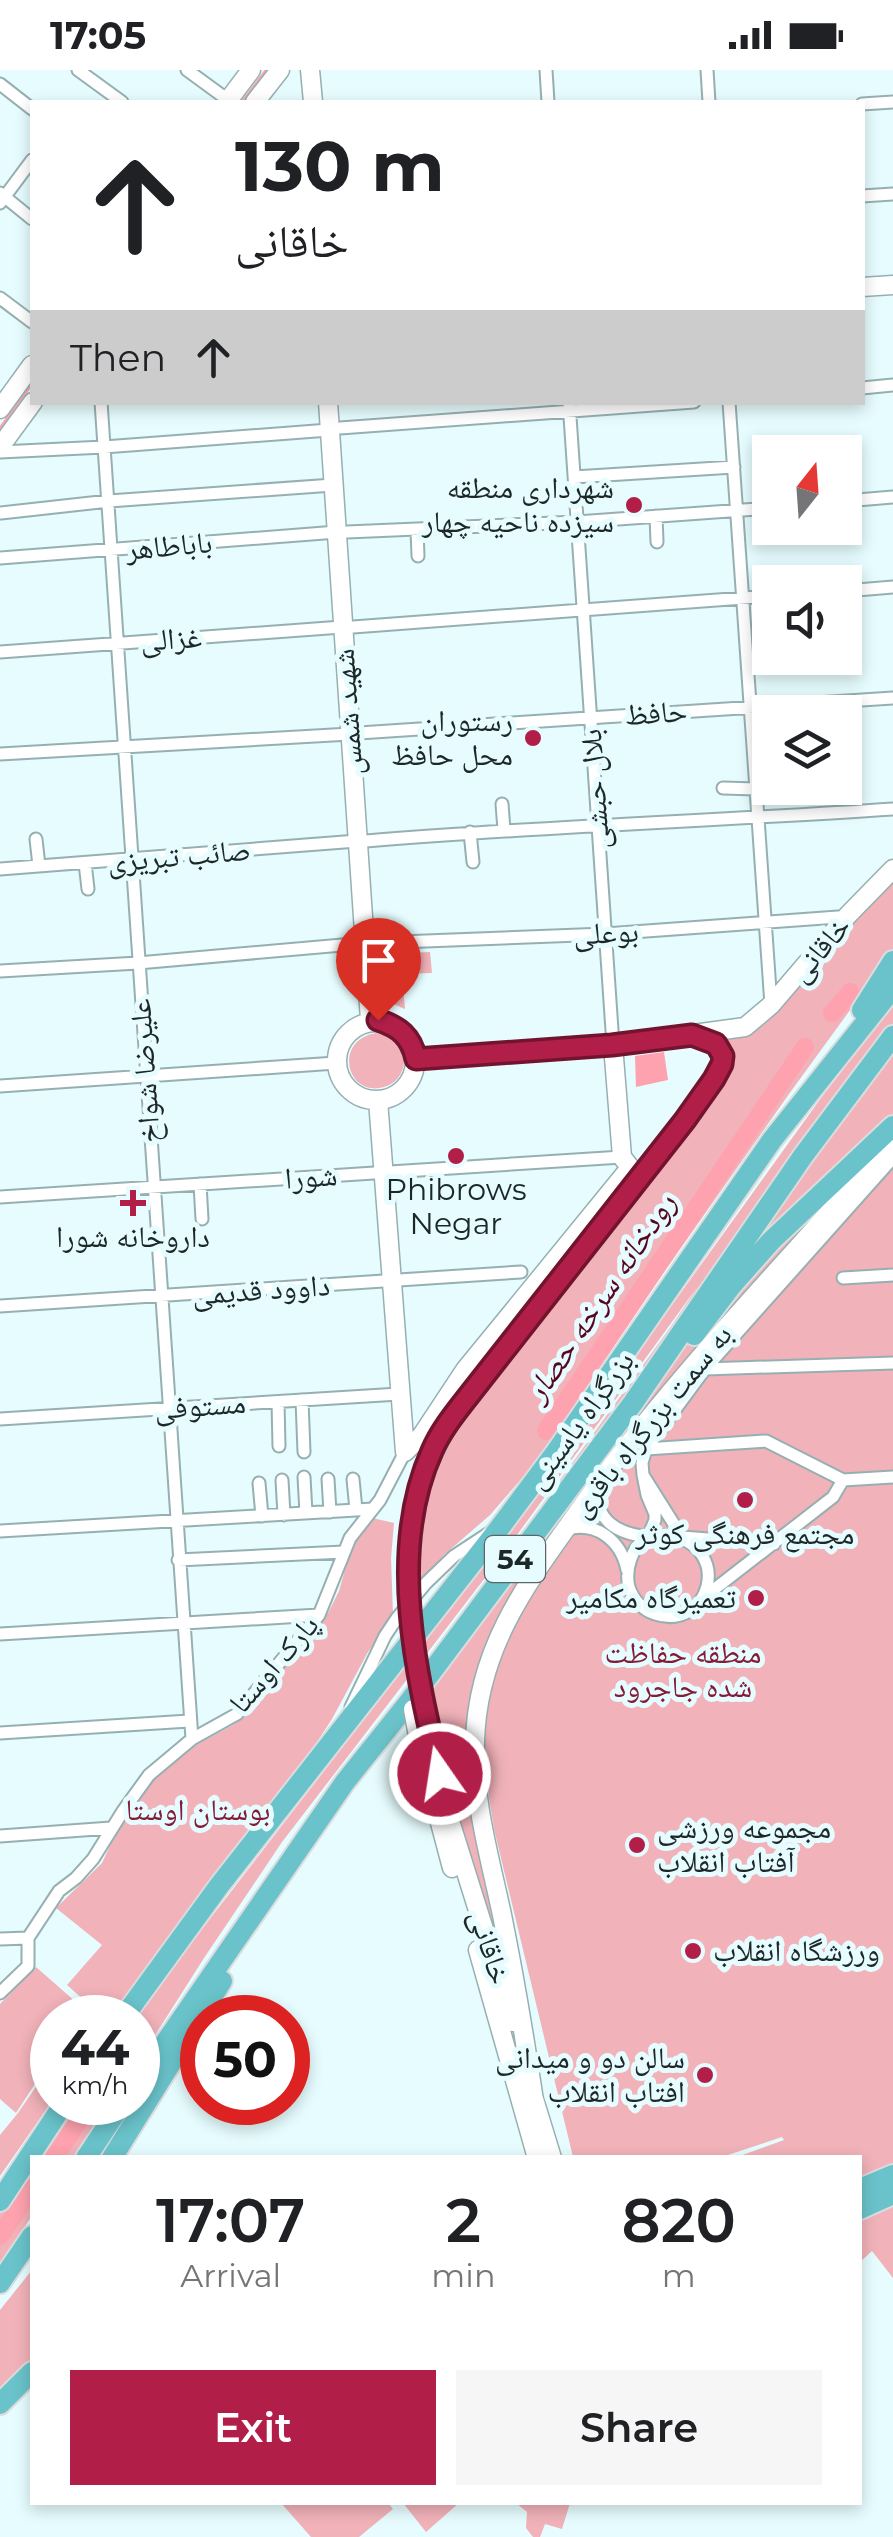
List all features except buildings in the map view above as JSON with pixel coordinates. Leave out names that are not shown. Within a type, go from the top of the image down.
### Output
[{"type":"highway","points":[[834,1060],[893,961]]},
{"type":"highway","name":"بزرگراه یاسینی","points":[[140,1995],[501,1526],[772,1140],[893,988]]},
{"type":"highway","name":"بزرگراه یاسینی","points":[[160,2050],[345,1782],[633,1403],[802,1156],[893,1036]]},
{"type":"highway","points":[[633,1403],[772,1240],[893,1126]]},
{"type":"highway","points":[[114,2155],[269,1909],[278,1878]]},
{"type":"highway","points":[[0,2201],[49,2125]]},
{"type":"highway","points":[[88,2155],[108,2125]]},
{"type":"highway","points":[[862,2188],[893,2175]]},
{"type":"highway","points":[[862,2208],[893,2194]]},
{"type":"highway","points":[[0,2283],[30,2239]]},
{"type":"highway","points":[[0,2404],[30,2374]]},
{"type":"main road","points":[[229,100],[250,70]]},
{"type":"main road","points":[[257,100],[280,70]]},
{"type":"main road","points":[[310,70],[313,100]]},
{"type":"main road","points":[[865,287],[893,285]]},
{"type":"main road","points":[[1,406],[30,368]]},
{"type":"main road","points":[[0,450],[30,405]]},
{"type":"main road","name":"شهید شمس","points":[[329,405],[342,532],[374,1020]]},
{"type":"main road","name":"شهید شمس","points":[[338,405],[333,484],[342,532]]},
{"type":"main road","name":"خاقانی","points":[[692,1035],[746,1027],[772,1005],[848,915],[893,869]]},
{"type":"main road","points":[[374,1020],[398,1028],[407,1036],[416,1059],[414,1071],[401,1092],[378,1100],[354,1094],[339,1075],[336,1063],[342,1039],[351,1030],[374,1020]]},
{"type":"main road","points":[[416,1059],[612,1045],[692,1035],[716,1044],[723,1056],[714,1079],[685,1120],[438,1440],[425,1470],[414,1516],[406,1591],[408,1682],[425,1742]]},
{"type":"main road","name":"بلال حبشی","points":[[612,1045],[627,1164]]},
{"type":"main road","points":[[378,1100],[405,1452]]},
{"type":"main road","points":[[406,1591],[398,1557],[402,1528],[418,1467],[432,1437],[627,1164],[694,1104]]},
{"type":"main road","name":"به سمت بزرگراه باقری","points":[[533,2094],[475,1768],[481,1691],[500,1634],[515,1602],[662,1400],[893,1140]]},
{"type":"main road","points":[[405,1452],[422,1435],[465,1370],[625,1174],[627,1164]]},
{"type":"main road","name":"خاقانی","points":[[425,1742],[551,2155]]},
{"type":"main road","name":"خاقانی","points":[[425,1742],[439,1826],[535,2155]]},
{"type":"street","points":[[78,70],[119,100]]},
{"type":"street","points":[[186,70],[227,100]]},
{"type":"street","points":[[546,70],[548,100]]},
{"type":"street","points":[[706,70],[709,100]]},
{"type":"street","points":[[0,84],[30,107]]},
{"type":"street","points":[[865,104],[893,102]]},
{"type":"street","points":[[30,163],[2,198],[30,218]]},
{"type":"street","points":[[865,196],[893,194]]},
{"type":"street","points":[[0,298],[30,320]]},
{"type":"street","points":[[865,388],[893,385]]},
{"type":"street","name":"علیرضا شواخ","points":[[102,405],[192,1739]]},
{"type":"street","points":[[0,450],[104,447],[619,405]]},
{"type":"street","points":[[729,405],[752,723]]},
{"type":"street","name":"بلال حبشی","points":[[569,407],[612,1045]]},
{"type":"street","points":[[574,477],[734,467]]},
{"type":"street","points":[[1,514],[109,501],[333,484]]},
{"type":"street","points":[[862,500],[893,497]]},
{"type":"street","name":"باباطاهر","points":[[0,558],[342,532],[577,522],[752,509]]},
{"type":"street","points":[[656,516],[658,542]]},
{"type":"street","points":[[418,530],[418,556]]},
{"type":"street","points":[[862,589],[893,587]]},
{"type":"street","points":[[583,610],[752,597]]},
{"type":"street","name":"غزالی","points":[[0,652],[583,610]]},
{"type":"street","name":"حافظ","points":[[0,754],[893,698]]},
{"type":"street","points":[[723,788],[752,789]]},
{"type":"street","points":[[502,804],[504,830]]},
{"type":"street","points":[[757,805],[772,1005]]},
{"type":"street","name":"صائب تبریزی","points":[[0,869],[470,832],[893,809]]},
{"type":"street","points":[[470,832],[473,862]]},
{"type":"street","points":[[36,839],[39,866]]},
{"type":"street","points":[[85,863],[88,888]]},
{"type":"street","name":"بوعلی","points":[[0,972],[370,943],[605,934],[838,918]]},
{"type":"street","points":[[0,1086],[336,1063]]},
{"type":"street","points":[[628,1572],[635,1552],[648,1537],[655,1520],[642,1474],[646,1449],[705,1369],[893,1158]]},
{"type":"street","name":"شورا","points":[[0,1197],[383,1172],[627,1164]]},
{"type":"street","points":[[200,1184],[202,1219]]},
{"type":"street","name":"داوود قدیمی","points":[[0,1306],[521,1272]]},
{"type":"street","points":[[843,1278],[893,1275]]},
{"type":"street","points":[[705,1369],[893,1363]]},
{"type":"street","name":"مستوفی","points":[[0,1419],[399,1394]]},
{"type":"street","points":[[302,1400],[304,1452]]},
{"type":"street","points":[[278,1402],[280,1446]]},
{"type":"street","points":[[646,1449],[766,1441],[843,1480],[893,1477]]},
{"type":"street","name":"پارک اوستا","points":[[0,1994],[28,1966],[28,1938],[60,1891],[94,1860],[149,1775],[192,1739],[237,1714],[319,1615],[350,1538],[390,1483],[405,1452]]},
{"type":"street","points":[[642,1474],[682,1538],[704,1554],[709,1581],[700,1601]]},
{"type":"street","points":[[304,1477],[306,1513]]},
{"type":"street","points":[[328,1478],[330,1512]]},
{"type":"street","points":[[353,1479],[356,1510]]},
{"type":"street","points":[[282,1480],[284,1515]]},
{"type":"street","points":[[565,1530],[582,1526],[598,1531],[618,1546],[625,1556],[630,1590],[636,1602],[659,1616],[672,1616],[686,1613],[774,1544],[833,1497],[843,1480]]},
{"type":"street","points":[[259,1483],[262,1516]]},
{"type":"street","points":[[595,1487],[601,1514],[626,1533],[774,1544]]},
{"type":"street","points":[[0,1531],[373,1509]]},
{"type":"street","points":[[178,1560],[344,1552]]},
{"type":"street","points":[[0,1634],[319,1615]]},
{"type":"street","points":[[0,1733],[190,1722]]},
{"type":"street","points":[[0,1836],[112,1828]]},
{"type":"street","points":[[0,1939],[28,1938]]},
{"type":"green space","points":[[893,877],[893,951],[650,1292],[535,1463],[490,1515],[421,1580],[418,1543],[422,1495],[458,1420],[714,1095],[725,1034],[794,991]]},
{"type":"green space","points":[[430,952],[432,973],[402,974],[405,1009],[384,1000],[381,954]]},
{"type":"green space","name":"منطقه حفاظت شده جاجرود","points":[[893,1005],[893,2278],[872,2251],[862,2260],[862,2155],[743,2155],[784,2140],[782,2137],[728,2155],[573,2155],[494,1829],[482,1753],[471,1739],[520,2030],[459,1822],[432,1690],[420,1674],[698,1286],[501,1557],[282,1842],[160,2027],[160,1995],[152,1995],[508,1533],[821,1098]]},
{"type":"green space","points":[[376,1033],[399,1047],[404,1066],[392,1084],[371,1088],[353,1077],[350,1056],[362,1038]]},
{"type":"green space","name":"بوستان اوستا","points":[[372,1518],[394,1523],[393,1615],[332,1719],[126,1995],[78,1995],[67,1985],[102,1945],[56,1908],[102,1863],[128,1815],[166,1765],[255,1709],[328,1613],[358,1538]]},
{"type":"green space","points":[[36,1967],[68,1995],[30,1995],[30,2092],[16,2113],[0,2099],[0,2004]]},
{"type":"green space","points":[[30,2095],[30,2125],[35,2125],[0,2176],[0,2135]]},
{"type":"green space","points":[[62,2125],[96,2125],[74,2155],[42,2155]]},
{"type":"green space","points":[[30,2171],[30,2219],[0,2263],[0,2213]]},
{"type":"green space","points":[[30,2272],[30,2366],[0,2396],[0,2310]]},
{"type":"green space","points":[[283,2505],[390,2505],[393,2509],[359,2537],[311,2537]]},
{"type":"green space","points":[[405,2505],[457,2505],[426,2532]]},
{"type":"green space","points":[[518,2505],[569,2505],[562,2529],[545,2524],[540,2537],[533,2537],[526,2528],[527,2512]]},
{"type":"shaded area","points":[[664,1052],[668,1080],[636,1087],[635,1056]]},
{"type":"waterway","points":[[244,100],[266,70]]},
{"type":"waterway","points":[[0,428],[30,387]]},
{"type":"waterway","name":"رودخانه سرخه حصار","points":[[832,1013],[850,992]]},
{"type":"waterway","name":"رودخانه سرخه حصار","points":[[546,1431],[805,1047]]},
{"type":"waterway","name":"رودخانه سرخه حصار","points":[[56,2155],[76,2125]]},
{"type":"waterway","name":"رودخانه سرخه حصار","points":[[0,2236],[30,2192]]},
{"type":"place","name":"شهرداری منطقه سیزده ناحیه چهار","points":[[634,505]]},
{"type":"place","name":"رستوران محل حافظ","points":[[533,738]]},
{"type":"place","name":"Phibrows Negar","points":[[456,1156]]},
{"type":"place","name":"داروخانه شورا","points":[[133,1203]]},
{"type":"place","name":"مجتمع فرهنگی کوثر","points":[[745,1500]]},
{"type":"place","name":"تعمیرگاه مکامیر","points":[[756,1598]]},
{"type":"place","name":"مجموعه ورزشی آفتاب انقلاب","points":[[637,1845]]},
{"type":"place","name":"ورزشگاه انقلاب","points":[[693,1951]]},
{"type":"place","name":"سالن دو و میدانی افتاب انقلاب","points":[[705,2075]]},
{"type":"route","points":[[378,1020],[407,1036],[416,1059],[612,1045],[692,1035],[716,1044],[723,1056],[714,1079],[685,1120],[470,1394],[430,1454],[414,1516],[409,1563],[414,1648],[440,1774]]}]
